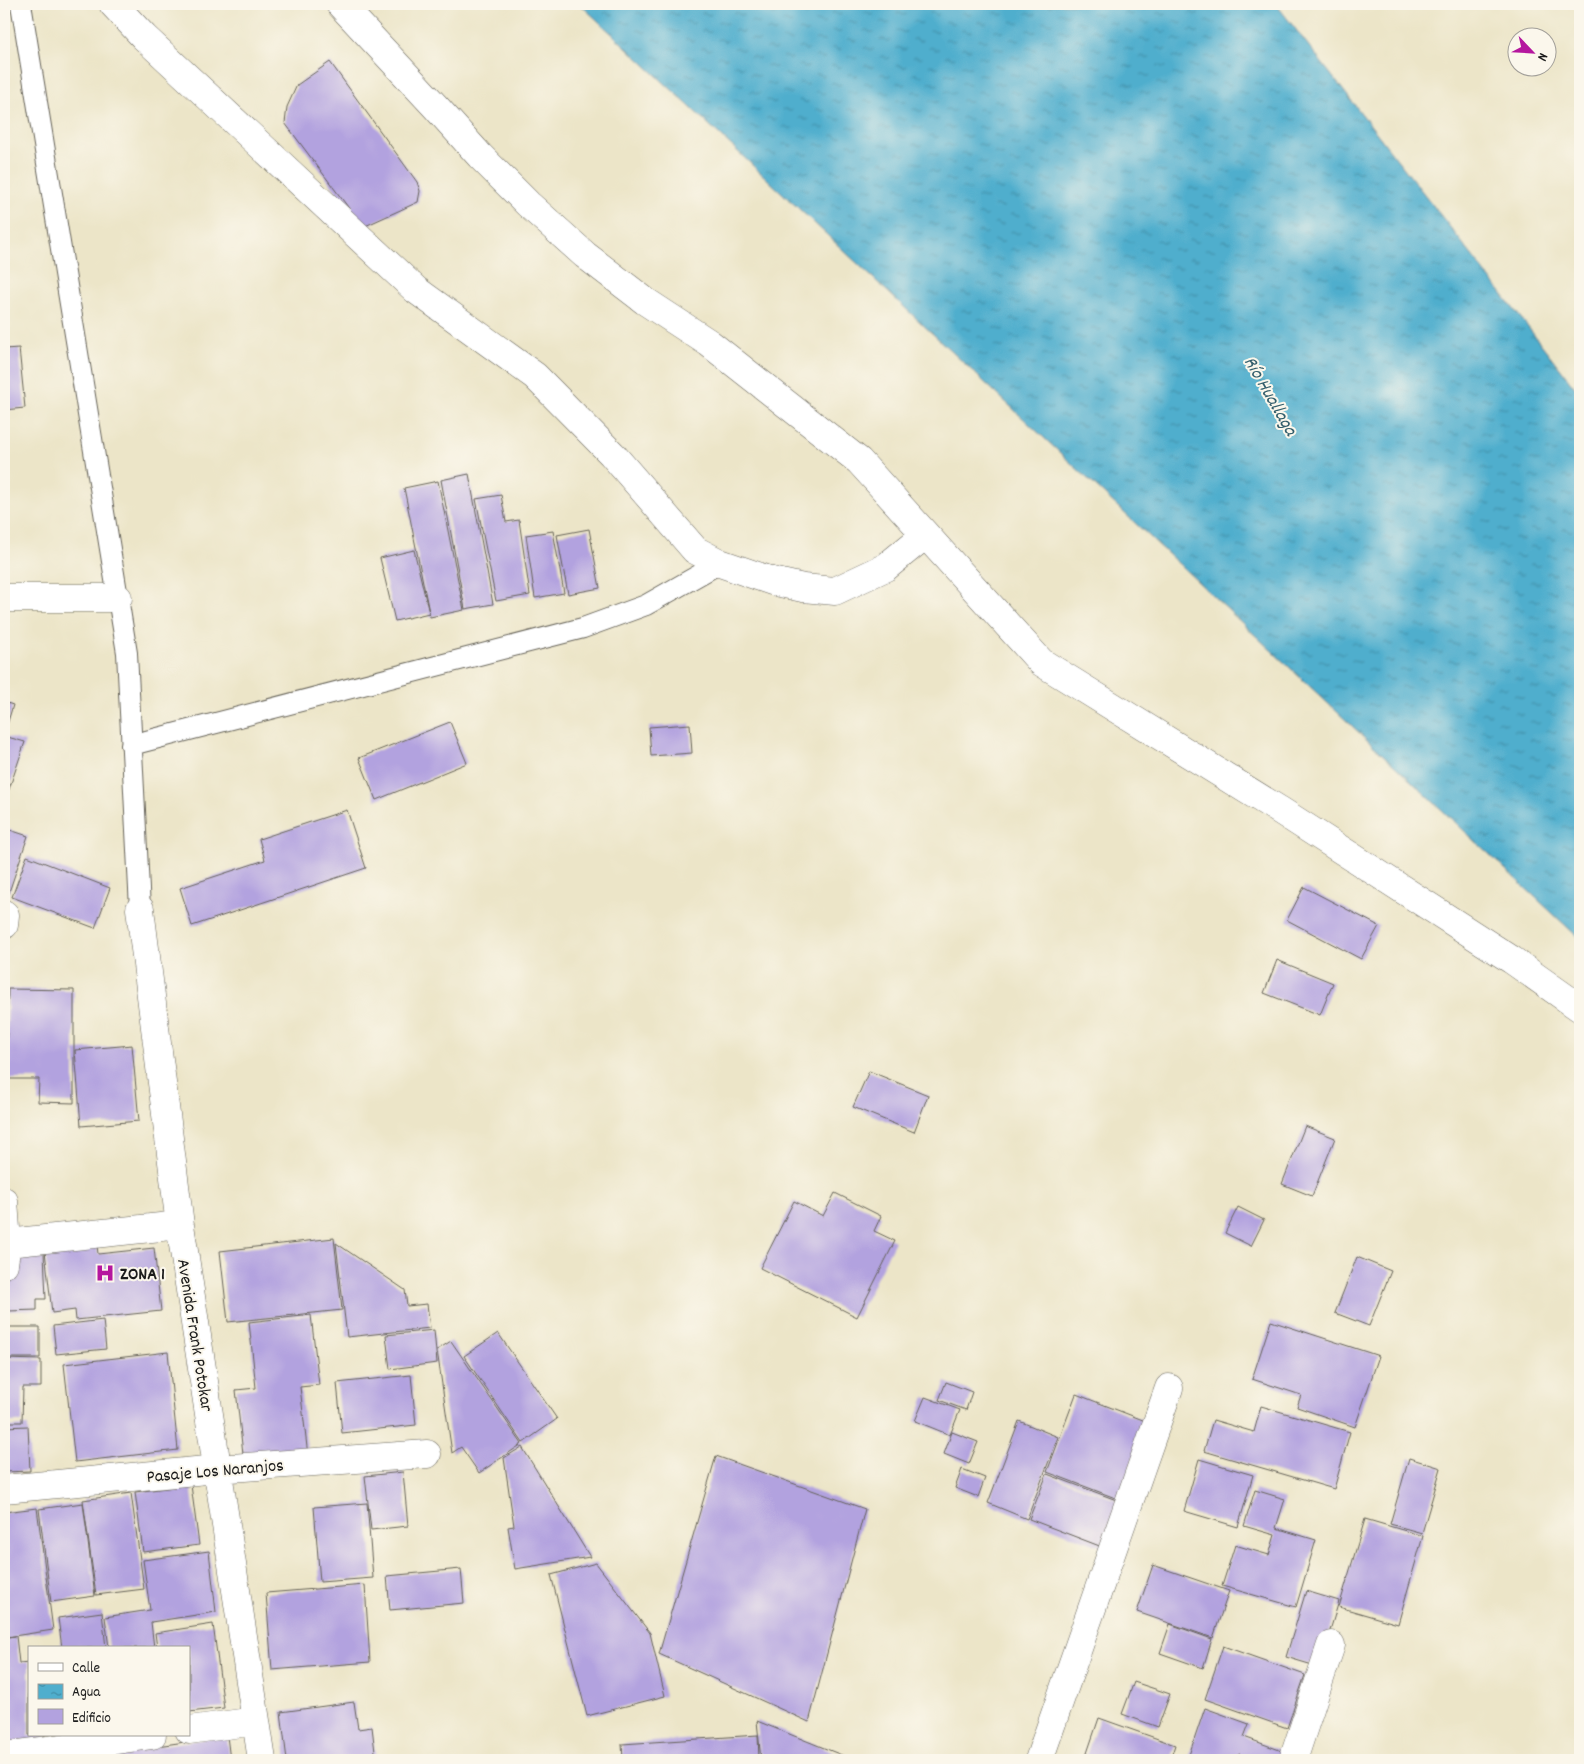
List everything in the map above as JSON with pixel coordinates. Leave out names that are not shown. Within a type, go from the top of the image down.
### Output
[{"type":"street","points":[[112,4],[144,37],[416,290],[535,376],[612,454],[694,550],[720,563],[772,581],[803,588],[835,591],[886,567],[925,535]]},
{"type":"street","points":[[340,4],[480,156],[528,204],[585,255],[645,301],[708,343],[858,461],[1041,662],[1280,810],[1512,960],[1580,1008]]},
{"type":"street","points":[[4,598],[118,598]]},
{"type":"street","name":"Avenida Frank Potokar","points":[[140,908],[180,1225],[262,1760]]},
{"type":"street","points":[[4,1201],[5,1254],[180,1225]]},
{"type":"street","points":[[1039,1760],[1169,1388]]},
{"type":"street","name":"Pasaje Los Naranjos","points":[[4,1489],[217,1469],[427,1454]]},
{"type":"street","points":[[1294,1760],[1331,1645]]},
{"type":"street","points":[[190,1730],[256,1721]]},
{"type":"street","points":[[4,1756],[145,1736]]},
{"type":"lane","points":[[21,4],[127,653],[140,908]]},
{"type":"lane","points":[[131,745],[583,628],[646,605],[720,563]]},
{"type":"water","name":"Río Huallaga","points":[[580,4],[1276,4],[1580,394],[1580,939]]},
{"type":"building","points":[[330,62],[417,182],[420,191],[418,202],[363,227],[285,123],[287,107],[297,85]]},
{"type":"building","points":[[19,348],[25,408],[4,410],[4,349]]},
{"type":"building","points":[[469,474],[493,604],[465,609],[441,480]]},
{"type":"building","points":[[438,481],[464,610],[430,617],[404,488]]},
{"type":"building","points":[[501,495],[506,522],[519,520],[530,595],[496,601],[476,499]]},
{"type":"building","points":[[589,529],[600,588],[568,594],[557,535]]},
{"type":"building","points":[[553,531],[564,593],[535,598],[526,535]]},
{"type":"building","points":[[414,550],[429,613],[395,621],[380,558]]},
{"type":"building","points":[[4,702],[13,705],[6,728],[4,727]]},
{"type":"building","points":[[450,722],[467,763],[376,800],[359,758]]},
{"type":"building","points":[[690,724],[692,753],[651,756],[649,727]]},
{"type":"building","points":[[4,736],[25,742],[4,804]]},
{"type":"building","points":[[347,810],[366,868],[192,926],[180,888],[265,860],[259,839]]},
{"type":"building","points":[[4,828],[28,836],[7,898],[4,897]]},
{"type":"building","points":[[27,856],[110,888],[95,928],[12,897]]},
{"type":"building","points":[[1304,887],[1379,926],[1361,959],[1287,920]]},
{"type":"building","points":[[1277,960],[1333,983],[1320,1015],[1264,993]]},
{"type":"building","points":[[8,989],[74,990],[74,1103],[38,1102],[39,1079],[6,1079]]},
{"type":"building","points":[[132,1045],[139,1121],[81,1126],[75,1050]]},
{"type":"building","points":[[869,1071],[928,1095],[914,1132],[853,1107]]},
{"type":"building","points":[[1305,1126],[1335,1138],[1312,1196],[1282,1184]]},
{"type":"building","points":[[835,1193],[881,1216],[874,1231],[895,1241],[857,1317],[760,1268],[794,1201],[823,1216]]},
{"type":"building","points":[[1238,1207],[1264,1220],[1251,1246],[1225,1233]]},
{"type":"building","points":[[96,1237],[98,1254],[154,1248],[161,1311],[76,1320],[75,1310],[52,1313],[44,1242]]},
{"type":"building","points":[[334,1238],[342,1310],[228,1322],[220,1251]]},
{"type":"building","points":[[336,1243],[405,1290],[407,1306],[427,1304],[430,1328],[347,1337]]},
{"type":"building","points":[[44,1253],[46,1299],[37,1299],[37,1310],[8,1311],[6,1254]]},
{"type":"building","points":[[1357,1257],[1391,1271],[1369,1326],[1335,1313]]},
{"type":"building","points":[[311,1315],[319,1385],[300,1387],[308,1456],[244,1463],[236,1390],[256,1388],[249,1322]]},
{"type":"building","points":[[103,1320],[106,1349],[56,1354],[53,1326]]},
{"type":"building","points":[[1271,1321],[1379,1356],[1355,1427],[1297,1407],[1301,1395],[1252,1379]]},
{"type":"building","points":[[6,1327],[40,1327],[40,1358],[6,1358]]},
{"type":"building","points":[[434,1330],[437,1363],[390,1369],[386,1335]]},
{"type":"building","points":[[498,1333],[557,1419],[523,1443],[464,1356]]},
{"type":"building","points":[[451,1341],[522,1444],[479,1473],[461,1447],[452,1453],[437,1350]]},
{"type":"building","points":[[168,1352],[178,1450],[75,1462],[64,1364]]},
{"type":"building","points":[[4,1359],[41,1360],[41,1387],[23,1387],[22,1422],[4,1422]]},
{"type":"building","points":[[411,1375],[416,1425],[342,1433],[337,1383]]},
{"type":"building","points":[[946,1382],[972,1392],[966,1410],[939,1400]]},
{"type":"building","points":[[1076,1394],[1148,1422],[1118,1499],[1047,1472]]},
{"type":"building","points":[[925,1397],[960,1410],[950,1435],[915,1421]]},
{"type":"building","points":[[1261,1406],[1350,1432],[1334,1489],[1204,1451],[1213,1420],[1254,1432]]},
{"type":"building","points":[[1019,1421],[1058,1437],[1027,1519],[988,1503]]},
{"type":"building","points":[[28,1426],[30,1471],[4,1472],[4,1427]]},
{"type":"building","points":[[952,1432],[978,1442],[969,1464],[944,1454]]},
{"type":"building","points":[[522,1447],[590,1557],[515,1569],[508,1527],[514,1526],[504,1458]]},
{"type":"building","points":[[716,1456],[865,1509],[809,1722],[659,1654]]},
{"type":"building","points":[[1409,1458],[1441,1468],[1422,1533],[1390,1524]]},
{"type":"building","points":[[1199,1459],[1253,1475],[1238,1527],[1184,1511]]},
{"type":"building","points":[[962,1469],[985,1478],[978,1497],[955,1488]]},
{"type":"building","points":[[403,1472],[408,1526],[371,1530],[365,1476]]},
{"type":"building","points":[[1047,1474],[1119,1501],[1110,1550],[1029,1519]]},
{"type":"building","points":[[191,1485],[199,1545],[143,1552],[135,1492]]},
{"type":"building","points":[[1255,1490],[1285,1499],[1276,1528],[1316,1540],[1296,1607],[1222,1586],[1235,1545],[1269,1555],[1275,1535],[1244,1526]]},
{"type":"building","points":[[131,1493],[144,1589],[96,1595],[83,1500]]},
{"type":"building","points":[[83,1503],[95,1596],[51,1602],[39,1509]]},
{"type":"building","points":[[367,1503],[373,1578],[320,1582],[314,1507]]},
{"type":"building","points":[[37,1508],[53,1630],[7,1637],[16,1636],[19,1663],[28,1662],[28,1736],[45,1736],[45,1738],[4,1744],[4,1512]]},
{"type":"building","points":[[1365,1519],[1423,1536],[1398,1624],[1339,1607]]},
{"type":"building","points":[[209,1551],[216,1612],[151,1622],[154,1646],[109,1646],[105,1617],[150,1610],[143,1560]]},
{"type":"building","points":[[596,1563],[650,1633],[665,1696],[587,1716],[551,1575]]},
{"type":"building","points":[[1153,1565],[1229,1591],[1213,1638],[1137,1612]]},
{"type":"building","points":[[461,1569],[464,1603],[390,1610],[387,1576]]},
{"type":"building","points":[[365,1585],[370,1662],[272,1670],[266,1593]]},
{"type":"building","points":[[1306,1591],[1339,1601],[1319,1667],[1286,1657]]},
{"type":"building","points":[[102,1612],[106,1646],[62,1646],[58,1618]]},
{"type":"building","points":[[213,1624],[224,1708],[190,1712],[190,1646],[157,1646],[155,1633]]},
{"type":"building","points":[[1170,1624],[1212,1639],[1203,1668],[1160,1653]]},
{"type":"building","points":[[1223,1646],[1305,1675],[1287,1728],[1205,1699]]},
{"type":"building","points":[[1134,1682],[1170,1694],[1158,1727],[1122,1714]]},
{"type":"building","points":[[354,1702],[358,1729],[372,1727],[376,1760],[287,1760],[281,1712]]},
{"type":"building","points":[[1205,1708],[1249,1724],[1244,1737],[1285,1752],[1282,1760],[1255,1760],[1239,1754],[1237,1760],[1194,1760],[1188,1758]]},
{"type":"building","points":[[1099,1718],[1175,1745],[1170,1760],[1085,1759]]},
{"type":"building","points":[[757,1721],[854,1760],[761,1760]]},
{"type":"building","points":[[758,1735],[759,1760],[623,1760],[622,1744]]},
{"type":"building","points":[[227,1736],[230,1760],[88,1760],[87,1756]]},
{"type":"place","name":"ZONA 1","points":[[105,1273]]}]
